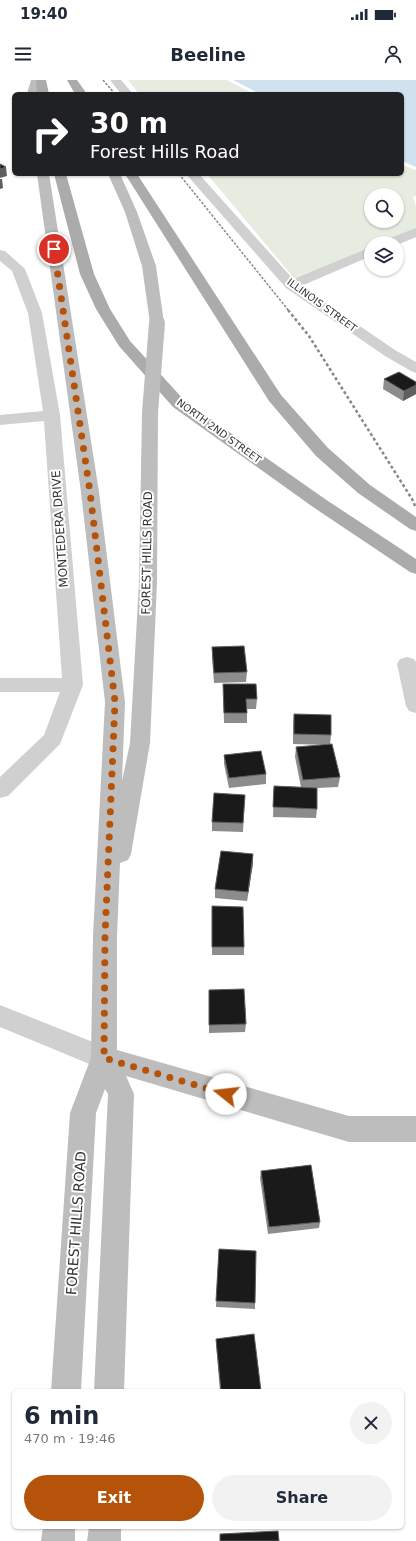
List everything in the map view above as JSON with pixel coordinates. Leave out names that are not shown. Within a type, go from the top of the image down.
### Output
[{"type":"main road","points":[[41,80],[43,92]]},
{"type":"main road","points":[[71,80],[80,92]]},
{"type":"main road","name":"NORTH 2ND STREET","points":[[61,176],[87,274],[103,309],[124,343],[169,393],[179,404],[191,413],[319,503],[416,568]]},
{"type":"main road","points":[[132,176],[275,398],[322,452],[364,489],[416,525]]},
{"type":"street","points":[[33,92],[36,80]]},
{"type":"street","points":[[71,80],[75,92]]},
{"type":"street","points":[[115,80],[124,92]]},
{"type":"street","name":"FOREST HILLS ROAD","points":[[43,176],[90,492],[115,702],[105,936],[104,1058],[83,1113],[66,1389]]},
{"type":"street","name":"FOREST HILLS ROAD","points":[[105,936],[140,743],[148,582],[150,413],[157,323],[149,266],[131,212],[115,176]]},
{"type":"street","name":"ILLINOIS STREET","points":[[194,176],[291,284],[390,353],[416,368]]},
{"type":"street","points":[[404,237],[416,232]]},
{"type":"street","name":"MONTEDERA DRIVE","points":[[0,254],[18,269],[35,313],[52,416],[73,685],[53,740],[0,790]]},
{"type":"street","points":[[291,284],[364,254]]},
{"type":"street","points":[[0,420],[52,416]]},
{"type":"street","points":[[407,664],[416,706]]},
{"type":"street","points":[[0,685],[73,685]]},
{"type":"street","points":[[0,1016],[104,1058],[349,1129],[416,1129]]},
{"type":"street","name":"FOREST HILLS ROAD","points":[[104,1058],[121,1094],[109,1389]]},
{"type":"street","points":[[58,1541],[59,1529]]},
{"type":"street","points":[[104,1541],[105,1529]]},
{"type":"shaded area","points":[[128,80],[227,80],[250,92],[137,92]]},
{"type":"shaded area","points":[[404,166],[416,170],[416,196],[413,197],[416,206],[416,230],[401,236],[364,236],[364,251],[294,278],[209,176],[404,176]]},
{"type":"water","points":[[233,80],[416,80],[416,167],[404,162],[404,92],[256,92]]},
{"type":"building","points":[[0,164],[6,167],[0,169]]},
{"type":"building","points":[[399,372],[416,382],[416,385],[404,391],[384,379]]},
{"type":"building","points":[[244,646],[247,672],[214,673],[212,647]]},
{"type":"building","points":[[223,684],[256,684],[257,699],[246,699],[247,713],[224,713]]},
{"type":"building","points":[[294,714],[331,715],[331,735],[294,734]]},
{"type":"building","points":[[332,744],[340,777],[303,780],[296,747]]},
{"type":"building","points":[[261,751],[266,774],[229,778],[224,755]]},
{"type":"building","points":[[274,786],[317,788],[317,809],[273,807]]},
{"type":"building","points":[[214,793],[245,795],[243,823],[212,822]]},
{"type":"building","points":[[221,851],[253,854],[248,892],[215,889]]},
{"type":"building","points":[[212,906],[243,907],[244,947],[212,947]]},
{"type":"building","points":[[244,989],[246,1024],[209,1025],[209,990]]},
{"type":"building","points":[[311,1165],[320,1222],[269,1227],[261,1171]]},
{"type":"building","points":[[219,1249],[256,1251],[255,1303],[216,1301]]},
{"type":"building","points":[[254,1334],[261,1389],[221,1389],[216,1339]]},
{"type":"building","points":[[278,1531],[279,1541],[220,1541],[220,1534]]},
{"type":"railway","points":[[103,80],[113,92]]},
{"type":"railway","points":[[181,176],[289,311]]},
{"type":"railway","points":[[288,310],[309,336],[412,499],[416,508]]},
{"type":"route","points":[[54,249],[90,492],[115,702],[105,936],[104,1058],[226,1094]]}]
